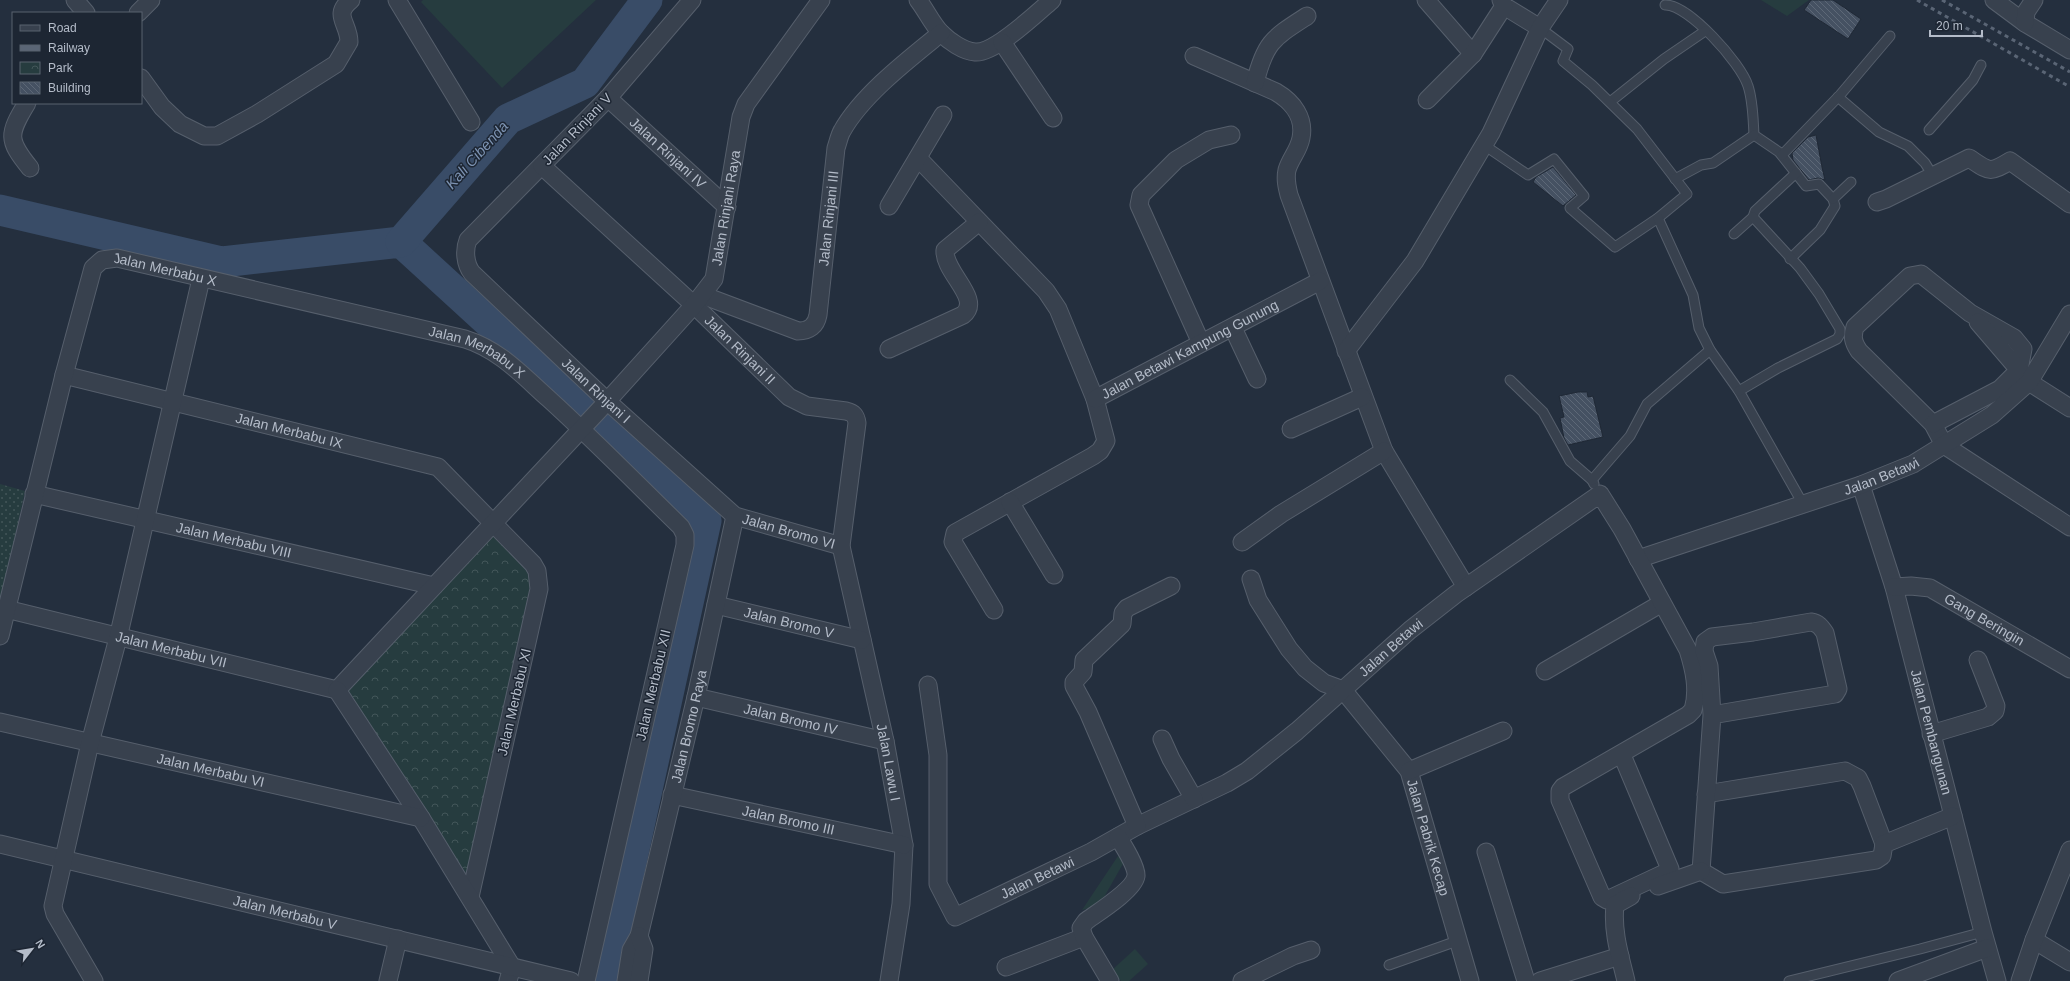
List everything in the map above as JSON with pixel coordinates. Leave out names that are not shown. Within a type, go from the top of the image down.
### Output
[{"type":"street","points":[[75,0],[85,12]]},
{"type":"street","points":[[139,12],[151,0]]},
{"type":"street","points":[[142,79],[162,107],[180,124],[204,136],[217,136],[258,114],[336,64],[349,42],[341,15],[344,6],[351,0]]},
{"type":"street","points":[[397,0],[471,122]]},
{"type":"street","name":"Jalan Rinjani V","points":[[466,256],[468,240],[608,98],[692,0]]},
{"type":"street","name":"Jalan Rinjani Raya","points":[[336,690],[584,426],[698,300],[714,279],[741,117],[746,104],[821,0]]},
{"type":"street","points":[[918,0],[941,33],[955,44],[976,52],[982,52],[1002,42],[1052,0]]},
{"type":"street","points":[[1426,0],[1473,54]]},
{"type":"street","points":[[1346,351],[1415,262],[1484,145],[1540,28],[1559,0]]},
{"type":"street","points":[[1994,0],[2025,23],[2070,50]]},
{"type":"street","points":[[2025,23],[2026,12],[2034,0]]},
{"type":"street","points":[[1427,100],[1473,54],[1503,3],[1540,28]]},
{"type":"street","points":[[1255,83],[1260,62],[1269,45],[1307,16]]},
{"type":"street","name":"Jalan Rinjani III","points":[[698,300],[798,331],[807,331],[812,327],[816,322],[818,315],[836,148],[841,131],[861,104],[895,71],[941,33]]},
{"type":"street","points":[[1002,42],[1053,118]]},
{"type":"street","points":[[1194,56],[1286,98],[1296,110],[1300,119],[1301,138],[1287,170],[1286,180],[1289,195],[1320,282],[1362,397],[1384,451],[1466,587]]},
{"type":"street","name":"Jalan Rinjani IV","points":[[608,98],[727,206]]},
{"type":"street","points":[[27,104],[12,134],[13,144],[30,168]]},
{"type":"street","points":[[889,206],[943,115]]},
{"type":"street","points":[[1201,343],[1139,205],[1141,195],[1176,160],[1209,140],[1231,135]]},
{"type":"street","points":[[918,158],[1046,291],[1058,309],[1095,400]]},
{"type":"street","points":[[1877,202],[1969,158],[1987,170],[1996,170],[2010,161],[2070,204]]},
{"type":"street","name":"Jalan Rinjani II","points":[[542,166],[698,300],[789,397],[806,406],[846,411],[852,413],[856,418],[857,423],[841,546]]},
{"type":"street","points":[[889,349],[963,315],[968,311],[970,307],[969,299],[946,260],[945,250],[979,222]]},
{"type":"street","name":"Jalan Rinjani I","points":[[466,256],[472,273],[604,404],[736,516]]},
{"type":"street","name":"Jalan Merbabu X","points":[[0,636],[64,375],[93,268],[102,260],[117,258],[466,339],[484,345],[506,360],[584,426]]},
{"type":"street","points":[[2070,408],[2024,376],[1970,313],[1920,274],[1910,276],[1855,326],[1853,334],[1854,342],[1859,351],[1933,424],[1944,445],[2070,527]]},
{"type":"street","points":[[94,981],[54,909],[90,743],[118,638],[201,278]]},
{"type":"street","name":"Jalan Betawi Kampung Gunung","points":[[994,610],[953,542],[953,536],[1100,451],[1106,441],[1095,400],[1201,343],[1233,328],[1320,282]]},
{"type":"street","name":"Jalan Betawi","points":[[1638,559],[1862,485],[1913,464],[1992,415],[2024,376],[2070,314]]},
{"type":"street","points":[[1233,328],[1257,379]]},
{"type":"street","name":"Jalan Merbabu IX","points":[[64,375],[438,467],[494,523]]},
{"type":"street","points":[[1933,424],[2024,376]]},
{"type":"street","points":[[1291,429],[1362,397]]},
{"type":"street","name":"Jalan Merbabu XII","points":[[584,426],[681,526],[686,539],[586,981]]},
{"type":"street","points":[[1242,542],[1281,514],[1384,451]]},
{"type":"street","name":"Jalan Pembangunan","points":[[1862,485],[1894,587],[1985,940],[1997,981]]},
{"type":"street","points":[[1596,487],[1622,529],[1688,650],[1694,672],[1695,705],[1693,710],[1688,715],[1622,755],[1564,787],[1560,791],[1560,800],[1602,897],[1607,900],[1669,872],[1670,866],[1622,755]]},
{"type":"street","name":"Jalan Betawi","points":[[928,685],[938,755],[938,884],[955,917],[1091,852],[1137,826],[1227,783],[1247,771],[1297,731],[1410,630],[1596,487]]},
{"type":"street","name":"Jalan Merbabu VIII","points":[[34,494],[434,586]]},
{"type":"street","points":[[1010,502],[1054,576]]},
{"type":"street","name":"Jalan Bromo VI","points":[[736,516],[841,546]]},
{"type":"street","name":"Jalan Bromo Raya","points":[[626,981],[631,950],[639,936],[696,697],[736,516]]},
{"type":"street","name":"Jalan Merbabu XI","points":[[470,897],[539,589],[537,571],[533,564],[494,523]]},
{"type":"street","name":"Jalan Lawu I","points":[[841,546],[885,741],[904,845],[901,904],[889,981]]},
{"type":"street","points":[[1251,580],[1258,600],[1289,649],[1304,668],[1324,683],[1343,690]]},
{"type":"street","points":[[1137,826],[1088,712],[1074,686],[1074,682],[1079,679],[1083,672],[1084,660],[1122,624],[1123,613],[1126,608],[1171,586]]},
{"type":"street","name":"Gang Beringin","points":[[1894,587],[1911,586],[1930,588],[2070,669]]},
{"type":"street","points":[[1545,672],[1662,603]]},
{"type":"street","name":"Jalan Bromo V","points":[[716,605],[862,640]]},
{"type":"street","name":"Jalan Merbabu VII","points":[[6,609],[118,638],[336,690]]},
{"type":"street","points":[[1701,871],[1712,715],[1708,666],[1704,651],[1705,642],[1712,637],[1811,622],[1817,623],[1822,628],[1825,633],[1838,689],[1835,694],[1712,715]]},
{"type":"street","points":[[1932,734],[1988,717],[1995,711],[1996,706],[1978,660]]},
{"type":"street","points":[[336,690],[421,818],[470,897],[510,974]]},
{"type":"street","name":"Jalan Pabrik Kecap","points":[[1343,690],[1409,771],[1457,941],[1470,981]]},
{"type":"street","name":"Jalan Bromo IV","points":[[696,697],[885,741]]},
{"type":"street","name":"Jalan Merbabu VI","points":[[0,722],[421,818]]},
{"type":"street","points":[[1409,771],[1503,731]]},
{"type":"street","points":[[1162,739],[1171,759],[1194,799]]},
{"type":"street","points":[[1701,871],[1723,884],[1876,860],[1882,856],[1884,844],[1858,778],[1845,771],[1706,794]]},
{"type":"street","name":"Jalan Bromo III","points":[[672,795],[904,845]]},
{"type":"street","points":[[1884,844],[1953,816]]},
{"type":"street","points":[[1110,981],[1084,937],[1081,928],[1086,922],[1131,887],[1135,879],[1134,867],[1118,837]]},
{"type":"street","name":"Jalan Merbabu V","points":[[0,844],[398,939],[510,974],[571,981]]},
{"type":"street","points":[[2020,981],[2034,940],[2070,850]]},
{"type":"street","points":[[1486,852],[1526,981]]},
{"type":"street","points":[[1626,981],[1614,927],[1615,905],[1621,900],[1701,871]]},
{"type":"street","name":"Jalan Bromo Raya","points":[[639,936],[644,948],[639,981]]},
{"type":"street","points":[[1006,967],[1084,937]]},
{"type":"street","points":[[388,981],[398,939]]},
{"type":"street","points":[[1898,981],[1985,940]]},
{"type":"street","points":[[2034,940],[2070,962]]},
{"type":"street","points":[[1242,981],[1293,956],[1310,950]]},
{"type":"street","points":[[1540,981],[1620,956]]},
{"type":"lane","points":[[1664,5],[1671,5],[1682,10],[1723,46],[1734,60],[1748,84],[1754,135],[1782,156],[1806,186],[1819,184],[1833,199],[1836,206],[1820,230],[1790,259]]},
{"type":"lane","points":[[1484,145],[1528,175],[1554,159],[1584,196],[1570,208],[1615,247],[1658,218],[1687,194],[1637,128],[1563,61],[1568,49],[1540,28]]},
{"type":"lane","points":[[1610,102],[1664,58],[1705,31]]},
{"type":"lane","points":[[1782,156],[1838,97],[1890,36]]},
{"type":"lane","points":[[1929,130],[1973,80],[1981,66]]},
{"type":"lane","points":[[1838,97],[1879,132],[1908,146],[1925,163],[1933,176]]},
{"type":"lane","points":[[1675,179],[1701,165],[1713,163],[1754,135]]},
{"type":"lane","points":[[1734,234],[1753,217],[1755,211],[1796,173]]},
{"type":"lane","points":[[1833,199],[1852,182]]},
{"type":"lane","points":[[1739,391],[1839,336],[1840,329],[1819,294],[1753,217]]},
{"type":"lane","points":[[1658,218],[1693,295],[1699,328],[1710,350],[1739,391],[1803,504]]},
{"type":"lane","points":[[1510,380],[1543,412],[1570,461],[1596,487],[1630,436],[1647,404],[1710,350]]},
{"type":"lane","points":[[1789,981],[1920,949],[1985,940]]},
{"type":"lane","points":[[1389,965],[1457,941]]},
{"type":"green space","points":[[423,0],[596,0],[502,88],[421,2]]},
{"type":"green space","points":[[1761,0],[1809,0],[1787,16]]},
{"type":"green space","points":[[0,484],[25,491],[0,606]]},
{"type":"green space","points":[[493,534],[532,577],[468,876],[345,692]]},
{"type":"green space","points":[[1118,856],[1124,862],[1099,906],[1082,910]]},
{"type":"green space","points":[[1135,949],[1148,964],[1129,981],[1121,981],[1112,970]]},
{"type":"building","points":[[1811,0],[1833,0],[1861,19],[1848,39],[1804,10]]},
{"type":"building","points":[[1816,135],[1825,180],[1818,178],[1809,180],[1793,160],[1792,153],[1808,137]]},
{"type":"building","points":[[1553,167],[1576,195],[1563,206],[1533,182],[1536,177]]},
{"type":"building","points":[[1578,392],[1587,392],[1588,397],[1593,396],[1603,437],[1568,445],[1564,438],[1560,418],[1564,417],[1559,396]]},
{"type":"waterway","name":"Kali Cibenda","points":[[401,242],[508,119],[585,83],[647,0]]},
{"type":"waterway","points":[[0,210],[222,262],[401,242],[706,521],[605,981]]},
{"type":"railway","points":[[1917,0],[2070,87]]},
{"type":"railway","points":[[1942,0],[2070,72]]}]
